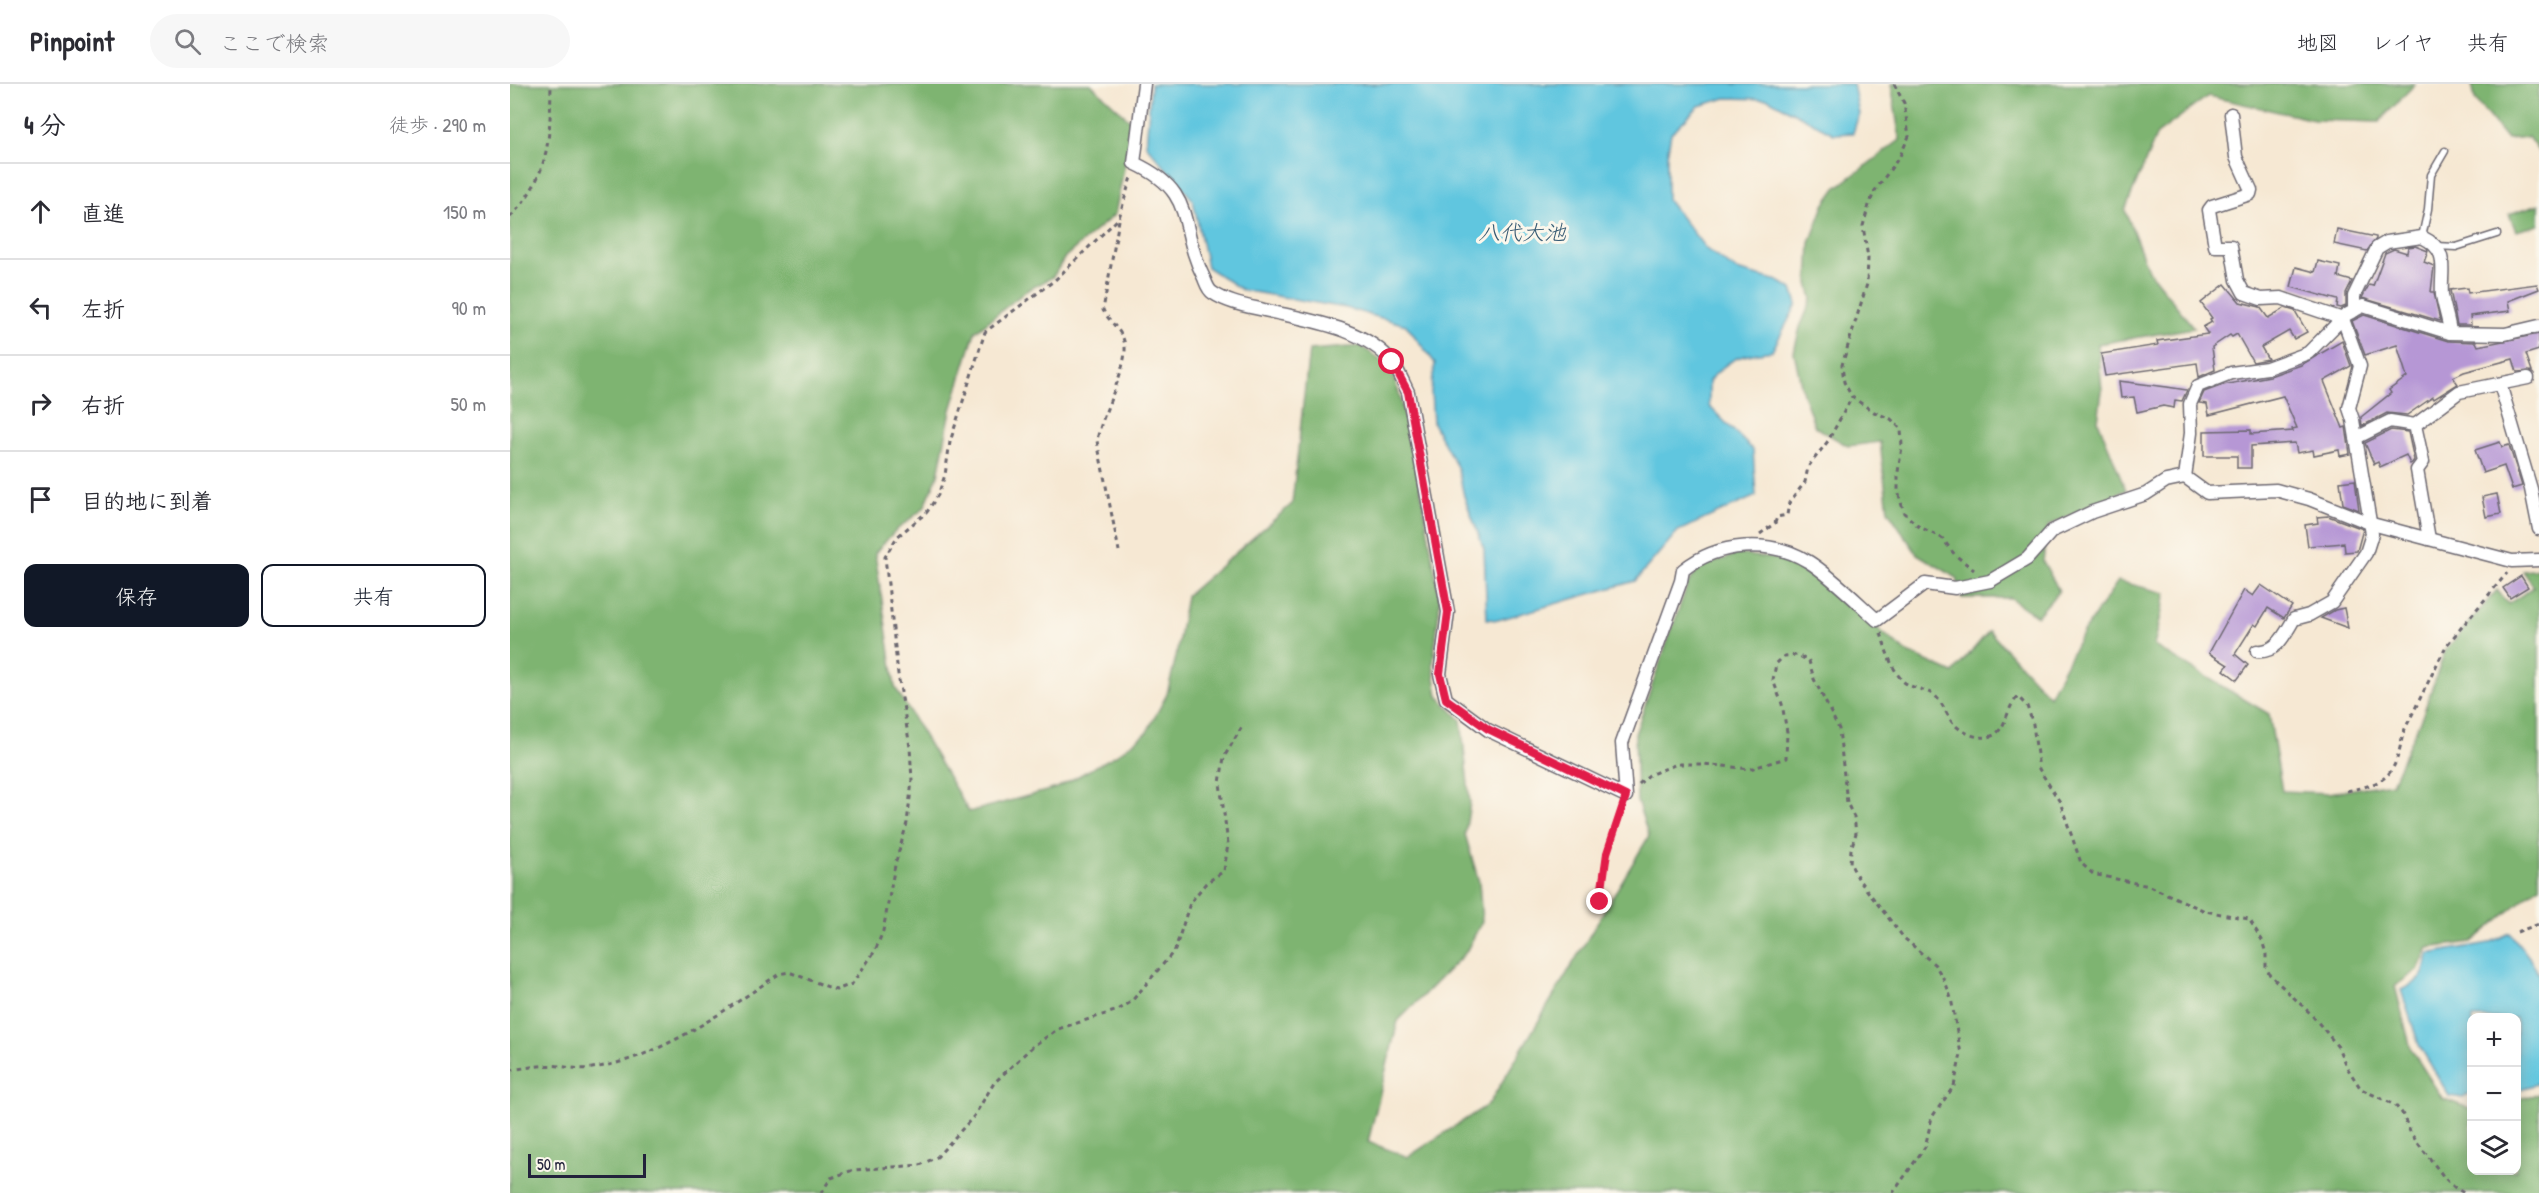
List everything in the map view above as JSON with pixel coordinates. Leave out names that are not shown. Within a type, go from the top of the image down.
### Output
[{"type":"street","points":[[1144,84],[1134,163],[1154,172],[1180,198],[1198,266],[1210,292],[1232,303],[1311,321],[1362,339],[1378,348],[1392,362],[1400,375],[1408,392],[1448,612],[1440,674],[1446,699],[1488,729],[1626,796]]},
{"type":"street","points":[[2231,114],[2236,157],[2251,189],[2250,194],[2212,206],[2208,210],[2215,246],[2232,246],[2237,280],[2244,292],[2261,299],[2281,298],[2343,319]]},
{"type":"street","points":[[2354,312],[2354,296],[2377,248],[2387,242],[2422,237],[2436,246],[2443,261],[2442,293],[2450,333]]},
{"type":"street","points":[[2185,477],[2191,433],[2190,404],[2199,386],[2230,373],[2267,368],[2308,353],[2343,319],[2363,306],[2450,333],[2505,334],[2539,326]]},
{"type":"street","points":[[2258,651],[2267,652],[2274,649],[2294,619],[2309,615],[2332,602],[2366,553],[2372,534],[2349,408],[2360,366],[2343,319]]},
{"type":"street","points":[[2356,438],[2390,421],[2415,425],[2459,392],[2528,378]]},
{"type":"street","points":[[2500,384],[2531,489],[2539,529]]},
{"type":"street","points":[[2415,425],[2423,462],[2416,470],[2429,539]]},
{"type":"street","points":[[1626,796],[1622,742],[1683,570],[1698,558],[1749,546],[1776,548],[1810,562],[1877,620],[1925,584],[1956,588],[1990,581],[2027,559],[2052,531],[2092,512],[2146,494],[2166,481],[2185,477],[2207,493],[2276,490],[2309,499],[2372,524],[2517,560],[2539,560]]},
{"type":"lane","points":[[2422,237],[2431,175],[2445,151]]},
{"type":"lane","points":[[2436,246],[2456,247],[2497,234]]},
{"type":"path","points":[[510,217],[532,191],[542,172],[549,142],[551,84]]},
{"type":"path","points":[[1894,84],[1904,103],[1909,136],[1900,156],[1874,192],[1863,226],[1868,258],[1867,284],[1842,365],[1844,382],[1852,397],[1874,412],[1891,419],[1900,429],[1902,447],[1898,491],[1904,513],[1918,526],[1942,538],[1955,555],[1990,581]]},
{"type":"path","points":[[1119,551],[1097,441],[1099,424],[1126,356],[1124,339],[1103,310],[1119,218],[1134,163]]},
{"type":"path","points":[[510,1070],[560,1066],[576,1070],[623,1062],[670,1041],[704,1022],[779,974],[789,972],[836,990],[852,984],[863,969],[884,931],[895,865],[907,823],[912,781],[910,747],[898,674],[885,557],[897,537],[927,512],[938,495],[945,475],[950,442],[985,332],[1055,280],[1119,218]]},
{"type":"path","points":[[1749,546],[1759,534],[1775,523],[1778,517],[1787,515],[1789,503],[1805,482],[1808,467],[1828,441],[1852,397]]},
{"type":"path","points":[[2347,791],[2374,785],[2388,777],[2400,748],[2403,733],[2446,646],[2517,560]]},
{"type":"path","points":[[1877,620],[1890,663],[1903,682],[1934,695],[1953,723],[1966,733],[1978,737],[1992,736],[2004,726],[2013,702],[2018,697],[2027,706],[2033,724],[2039,769],[2060,802],[2081,863],[2093,874],[2149,886],[2205,911],[2236,915],[2254,923],[2262,940],[2266,954],[2266,967],[2270,975],[2310,1012],[2327,1033],[2338,1047],[2346,1066],[2361,1089],[2395,1105],[2402,1113],[2411,1134],[2444,1177],[2464,1193]]},
{"type":"path","points":[[1600,902],[1607,853],[1626,796],[1649,775],[1677,764],[1704,764],[1750,769],[1786,758],[1787,732],[1782,704],[1773,680],[1776,664],[1784,656],[1797,655],[1809,661],[1814,679],[1839,729],[1847,803],[1854,817],[1856,833],[1850,863],[1859,880],[1904,938],[1935,965],[1945,981],[1952,998],[1961,1054],[1953,1086],[1932,1117],[1929,1135],[1920,1157],[1907,1170],[1893,1193]]},
{"type":"path","points":[[821,1193],[831,1178],[853,1170],[920,1165],[937,1157],[974,1116],[994,1083],[1033,1046],[1058,1029],[1118,1010],[1131,1002],[1175,951],[1190,903],[1206,883],[1224,871],[1228,844],[1220,783],[1224,757],[1243,725]]},
{"type":"path","points":[[2517,932],[2539,924]]},
{"type":"green space","points":[[510,84],[1091,84],[1133,123],[1115,214],[1065,257],[1053,277],[1026,291],[975,332],[951,410],[938,475],[924,508],[894,532],[875,553],[895,687],[969,812],[1057,788],[1116,755],[1147,732],[1167,694],[1186,596],[1292,504],[1309,350],[1361,346],[1390,367],[1399,393],[1421,491],[1440,601],[1433,664],[1438,696],[1461,720],[1470,803],[1465,834],[1479,882],[1482,921],[1466,952],[1398,1021],[1368,1142],[1408,1157],[1489,1104],[1649,836],[1637,801],[1635,734],[1688,583],[1701,567],[1738,554],[1796,561],[1905,651],[1953,673],[1989,631],[2049,696],[2082,634],[2118,581],[2166,593],[2154,646],[2269,714],[2282,791],[2329,793],[2392,783],[2423,714],[2445,651],[2497,590],[2508,604],[2534,587],[2523,571],[2539,569],[2539,886],[2472,942],[2428,948],[2418,970],[2395,986],[2411,1049],[2442,1098],[2467,1107],[2467,1175],[2521,1175],[2521,1098],[2539,1094],[2539,1193],[510,1193]]},
{"type":"green space","points":[[1891,84],[2415,84],[2379,122],[2314,120],[2208,96],[2157,134],[2125,210],[2148,270],[2194,328],[2098,344],[2102,391],[2098,421],[2126,490],[2048,526],[2043,561],[2059,591],[2037,616],[2010,598],[1962,598],[1957,578],[1917,554],[1888,511],[1880,442],[1848,446],[1815,427],[1803,394],[1794,352],[1800,327],[1812,299],[1808,283],[1810,243],[1824,205],[1836,188],[1900,140]]},
{"type":"green space","points":[[2472,84],[2539,84],[2539,152],[2528,137],[2507,139],[2475,100]]},
{"type":"green space","points":[[2539,204],[2539,225],[2516,231],[2509,214]]},
{"type":"water","name":"八代大池","points":[[1151,84],[1853,84],[1859,114],[1853,133],[1834,134],[1768,99],[1726,98],[1699,106],[1671,133],[1667,156],[1667,199],[1706,249],[1736,270],[1778,281],[1792,289],[1797,304],[1772,351],[1737,358],[1724,366],[1709,381],[1709,406],[1753,450],[1756,496],[1678,531],[1635,581],[1498,620],[1487,619],[1484,549],[1464,496],[1458,469],[1433,423],[1431,391],[1435,363],[1406,325],[1346,308],[1242,290],[1207,267],[1193,200],[1146,145]]},
{"type":"water","points":[[2510,933],[2539,974],[2539,1081],[2537,1084],[2521,1089],[2521,1013],[2467,1013],[2467,1095],[2463,1098],[2449,1096],[2419,1045],[2401,990],[2414,984],[2421,976],[2428,954],[2489,943]]},
{"type":"building","points":[[2337,229],[2376,237],[2376,239],[2367,251],[2334,244]]},
{"type":"building","points":[[2415,246],[2428,251],[2424,262],[2434,266],[2431,292],[2434,292],[2440,321],[2362,298],[2369,285],[2373,286],[2385,253],[2394,249],[2407,253],[2408,247]]},
{"type":"building","points":[[2318,261],[2340,266],[2338,277],[2352,281],[2346,293],[2346,306],[2337,307],[2338,300],[2291,287],[2296,267],[2315,272]]},
{"type":"building","points":[[2225,284],[2240,302],[2260,307],[2268,318],[2285,308],[2295,311],[2307,332],[2294,339],[2289,331],[2261,347],[2268,359],[2253,362],[2237,334],[2232,337],[2230,335],[2212,347],[2215,370],[2199,377],[2197,363],[2105,376],[2101,354],[2158,345],[2157,341],[2208,334],[2203,327],[2212,322],[2210,319],[2212,318],[2201,303]]},
{"type":"building","points":[[2537,284],[2539,289],[2508,301],[2510,311],[2470,316],[2471,325],[2457,325],[2450,290],[2467,288],[2468,293]]},
{"type":"building","points":[[2364,315],[2448,341],[2476,342],[2478,346],[2539,334],[2539,350],[2526,354],[2532,371],[2517,372],[2513,359],[2464,372],[2453,377],[2458,384],[2434,399],[2433,397],[2407,415],[2387,413],[2362,426],[2361,417],[2391,393],[2389,390],[2407,377],[2397,345],[2365,355],[2352,321]]},
{"type":"building","points":[[2342,341],[2351,366],[2324,381],[2343,428],[2346,427],[2350,454],[2340,456],[2339,450],[2314,455],[2313,450],[2297,453],[2295,443],[2251,446],[2251,468],[2237,468],[2237,456],[2204,456],[2204,431],[2251,430],[2251,434],[2293,431],[2292,429],[2297,428],[2283,396],[2209,415],[2207,404],[2199,403],[2204,392],[2223,385],[2270,376],[2301,365]]},
{"type":"building","points":[[2119,381],[2187,390],[2182,401],[2175,400],[2174,408],[2163,406],[2137,412],[2134,397],[2121,398]]},
{"type":"building","points":[[2391,430],[2408,432],[2414,460],[2412,463],[2410,464],[2406,455],[2380,467],[2378,462],[2374,464],[2365,443]]},
{"type":"building","points":[[2500,442],[2502,447],[2509,445],[2522,486],[2512,489],[2504,466],[2483,473],[2475,450]]},
{"type":"building","points":[[2355,480],[2359,510],[2343,504],[2340,482]]},
{"type":"building","points":[[2497,494],[2501,514],[2486,517],[2482,497]]},
{"type":"building","points":[[2328,516],[2363,529],[2357,551],[2345,552],[2344,543],[2308,546],[2305,525],[2318,523],[2317,517]]},
{"type":"building","points":[[2521,576],[2528,587],[2510,598],[2503,588]]},
{"type":"building","points":[[2261,585],[2292,606],[2284,618],[2268,608],[2257,626],[2254,624],[2235,654],[2248,665],[2237,680],[2224,670],[2228,665],[2209,653],[2244,590],[2253,596]]},
{"type":"building","points":[[2344,608],[2348,628],[2321,618],[2335,610]]},
{"type":"route","points":[[1392,362],[1408,392],[1448,612],[1440,674],[1446,699],[1488,729],[1626,796],[1607,853],[1600,902]]}]
